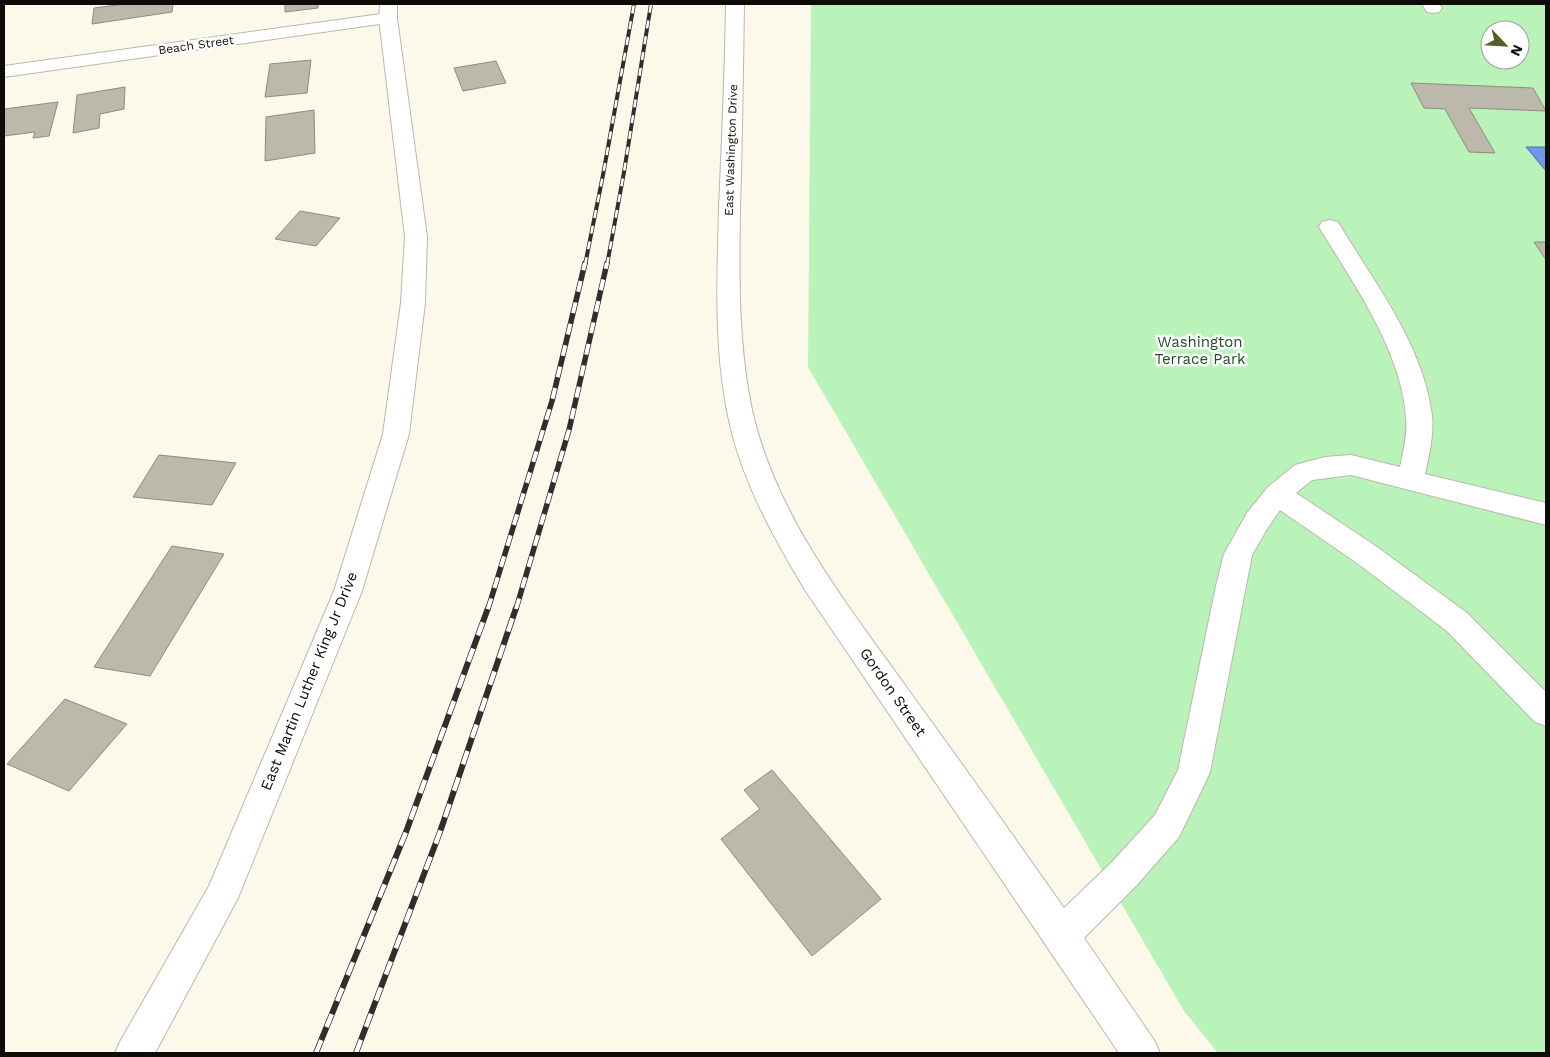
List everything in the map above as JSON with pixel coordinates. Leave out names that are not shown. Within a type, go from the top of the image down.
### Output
[{"type":"street","name":"East Washington Drive","points":[[728,296],[735,4]]},
{"type":"street","name":"Beach Street","points":[[4,72],[386,8]]},
{"type":"street","name":"East Martin Luther King Jr Drive","points":[[134,1053],[221,898],[348,591],[396,434],[413,303],[416,237],[386,8]]},
{"type":"street","points":[[1330,227],[1390,330],[1406,364],[1416,394],[1420,417],[1412,480]]},
{"type":"street","name":"Gordon Street","points":[[728,296],[731,362],[746,435],[760,479],[789,539],[841,618],[1062,935],[1141,1053]]},
{"type":"street","points":[[1062,935],[1124,874],[1167,826],[1194,772],[1230,586],[1238,554],[1257,520],[1277,494],[1304,472],[1325,467],[1352,465],[1546,514]]},
{"type":"street","points":[[1277,494],[1367,555],[1457,622],[1546,712]]},
{"type":"green space","name":"Washington Terrace Park","points":[[811,4],[1546,4],[1546,1053],[1218,1053],[1184,1011],[808,367]]},
{"type":"water","points":[[1526,147],[1546,147],[1546,171]]},
{"type":"building","points":[[125,4],[173,4],[172,12],[92,24],[94,8]]},
{"type":"building","points":[[285,4],[318,4],[318,8],[285,12]]},
{"type":"building","points":[[311,60],[307,93],[265,97],[270,64]]},
{"type":"building","points":[[496,61],[506,83],[463,91],[454,68]]},
{"type":"building","points":[[1411,83],[1533,88],[1546,111],[1469,108],[1495,153],[1469,152],[1445,109],[1424,108]]},
{"type":"building","points":[[125,87],[124,109],[100,114],[99,128],[73,133],[77,95]]},
{"type":"building","points":[[58,102],[49,136],[33,138],[35,132],[4,136],[4,109]]},
{"type":"building","points":[[314,110],[315,153],[265,161],[266,117]]},
{"type":"building","points":[[300,211],[340,218],[316,246],[275,239]]},
{"type":"building","points":[[1534,242],[1546,242],[1546,260]]},
{"type":"building","points":[[159,455],[236,463],[212,505],[133,497]]},
{"type":"building","points":[[172,546],[224,554],[150,676],[94,667]]},
{"type":"building","points":[[65,699],[127,724],[69,791],[7,764]]},
{"type":"building","points":[[772,770],[881,899],[812,956],[721,839],[760,809],[744,790]]},
{"type":"railway","points":[[585,265],[634,4]]},
{"type":"railway","points":[[607,265],[651,4]]},
{"type":"railway","points":[[488,609],[552,401],[585,263]]},
{"type":"railway","points":[[516,609],[569,430],[607,263]]},
{"type":"railway","points":[[316,1053],[406,832],[488,608]]},
{"type":"railway","points":[[356,1053],[440,832],[516,608]]}]
